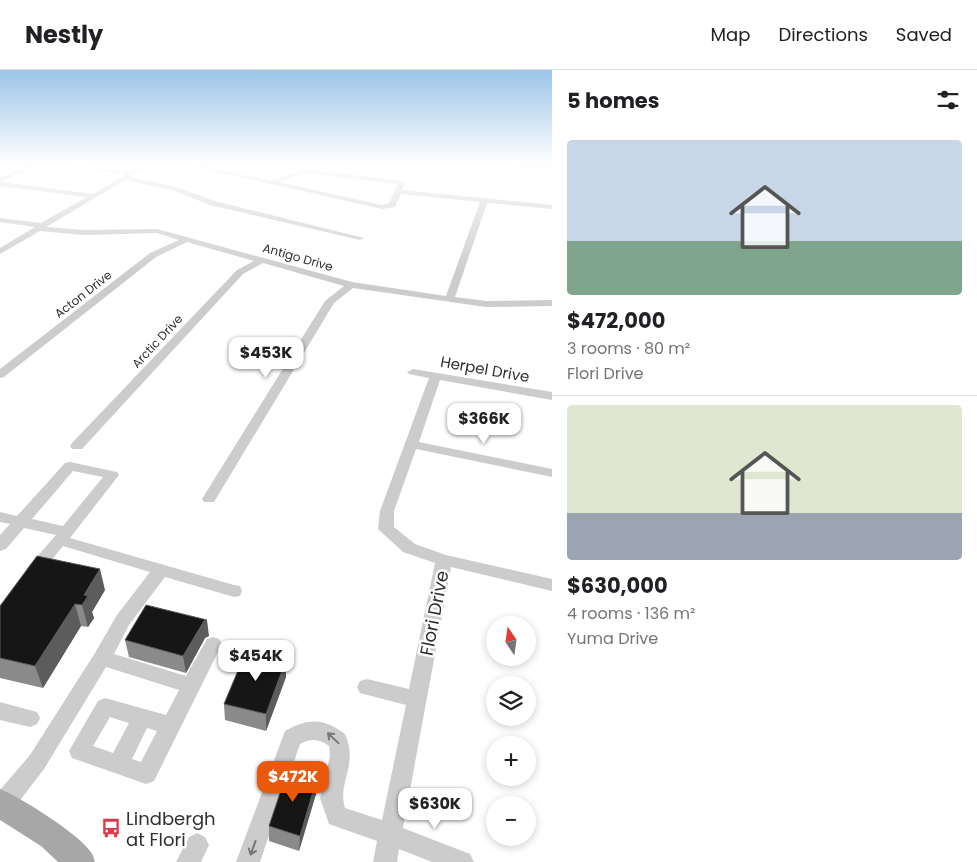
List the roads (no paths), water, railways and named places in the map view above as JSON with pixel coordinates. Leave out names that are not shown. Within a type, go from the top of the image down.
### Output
[{"type":"main road","points":[[1,803],[51,836],[80,862]]},
{"type":"street","points":[[0,251],[86,201]]},
{"type":"street","points":[[208,201],[360,238]]},
{"type":"street","points":[[354,201],[378,206],[385,210],[395,210],[396,207],[392,205],[394,201]]},
{"type":"street","points":[[450,298],[484,201]]},
{"type":"street","points":[[493,201],[552,207]]},
{"type":"street","name":"Antigo Drive","points":[[0,220],[68,234],[138,230],[157,231],[351,285],[486,304],[552,303]]},
{"type":"street","name":"Acton Drive","points":[[0,375],[153,255],[185,240]]},
{"type":"street","name":"Arctic Drive","points":[[77,446],[240,272],[262,260]]},
{"type":"street","points":[[209,499],[330,301],[351,285]]},
{"type":"street","name":"Herpel Drive","points":[[413,372],[552,396]]},
{"type":"street","name":"Flori Drive","points":[[385,862],[444,560],[409,548],[386,529],[387,511],[436,376]]},
{"type":"street","points":[[410,444],[552,473]]},
{"type":"street","points":[[0,545],[70,466],[112,474],[24,582]]},
{"type":"street","points":[[0,517],[20,521],[160,571],[234,590]]},
{"type":"street","points":[[444,560],[552,585]]},
{"type":"street","points":[[1,803],[37,762],[102,658],[123,620],[160,571]]},
{"type":"street","points":[[171,726],[105,707],[79,751],[146,774],[171,726],[191,686],[213,644]]},
{"type":"street","points":[[102,658],[191,686]]},
{"type":"street","points":[[367,687],[418,700]]},
{"type":"street","points":[[0,711],[30,718]]},
{"type":"street","points":[[118,765],[142,718]]},
{"type":"street","points":[[248,862],[292,738],[305,730],[325,731],[338,741],[341,756],[331,798],[337,816],[462,862]]},
{"type":"place","name":"Lindbergh at Flori","points":[[111,828]]}]
